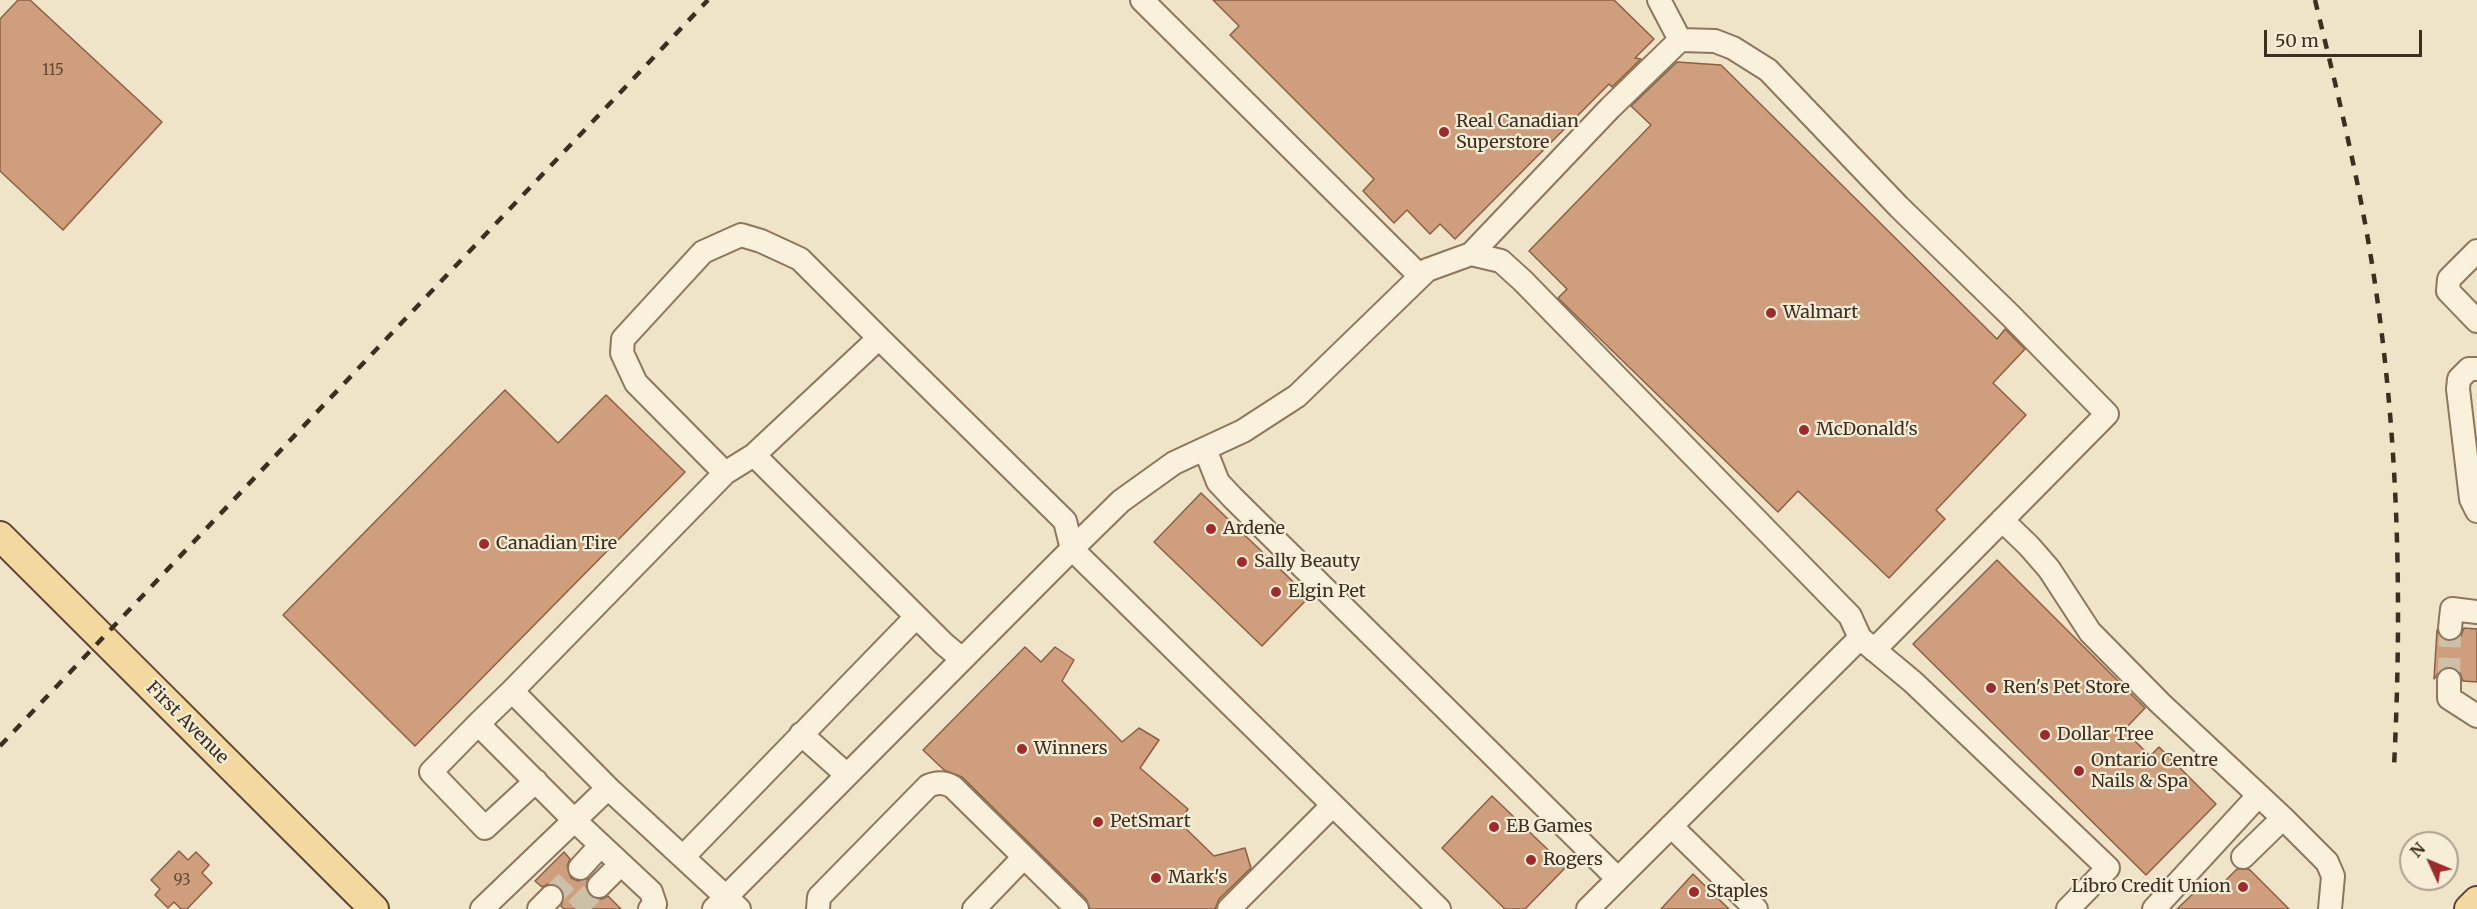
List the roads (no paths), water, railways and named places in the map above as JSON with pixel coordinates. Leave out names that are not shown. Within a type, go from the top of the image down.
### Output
[{"type":"main road","name":"First Avenue","points":[[0,536],[374,909]]},
{"type":"main road","points":[[2469,909],[2477,901]]},
{"type":"lane","points":[[1142,0],[1420,276]]},
{"type":"lane","points":[[1659,0],[1680,40]]},
{"type":"lane","points":[[512,691],[608,788],[683,857],[726,905],[847,775],[1121,501],[1174,463],[1243,431],[1297,396],[1427,270],[1471,254],[1610,108],[1680,40],[1715,41],[1733,48],[1768,70],[1899,207],[2107,414],[2002,520],[1671,826],[1588,909]]},
{"type":"lane","points":[[725,472],[636,384],[622,353],[623,339],[703,252],[741,236],[761,241],[800,259],[1065,521],[1072,549],[1439,909]]},
{"type":"lane","points":[[2474,311],[2448,291],[2449,279],[2477,250]]},
{"type":"lane","points":[[1471,254],[1501,261],[1523,281],[1851,616],[1867,644],[1913,682],[2108,868],[2068,909]]},
{"type":"lane","points":[[536,781],[485,828],[431,772],[725,472],[754,455],[879,338]]},
{"type":"lane","points":[[2477,369],[2469,369],[2459,379],[2458,388],[2471,499],[2477,511]]},
{"type":"lane","points":[[1204,449],[1218,482],[1232,497],[1618,879]]},
{"type":"lane","points":[[754,455],[916,617],[962,659]]},
{"type":"lane","points":[[2002,520],[2049,569],[2090,632],[2160,703],[2327,862],[2333,876],[2330,909]]},
{"type":"lane","points":[[2450,628],[2452,609],[2477,612]]},
{"type":"lane","points":[[683,857],[916,617]]},
{"type":"lane","points":[[2450,680],[2449,698],[2477,716]]},
{"type":"lane","points":[[478,724],[574,820],[651,892],[655,904],[650,909]]},
{"type":"lane","points":[[801,734],[847,775]]},
{"type":"lane","points":[[818,909],[819,897],[928,786],[936,783],[946,783],[953,787],[1024,857],[1068,906]]},
{"type":"lane","points":[[490,907],[608,788]]},
{"type":"lane","points":[[2154,909],[2258,796]]},
{"type":"lane","points":[[1229,909],[1333,805]]},
{"type":"lane","points":[[2243,857],[2283,819]]},
{"type":"lane","points":[[1671,826],[1756,909]]},
{"type":"lane","points":[[580,868],[601,845]]},
{"type":"lane","points":[[974,909],[1024,857]]},
{"type":"lane","points":[[599,886],[621,864]]},
{"type":"tunnel","points":[[2449,680],[2450,628]]},
{"type":"tunnel","points":[[551,897],[580,868]]},
{"type":"tunnel","points":[[576,909],[599,886]]},
{"type":"railway","points":[[0,746],[708,0]]},
{"type":"railway","points":[[2315,0],[2362,204],[2386,367],[2392,433],[2398,566],[2394,767]]},
{"type":"place","name":"Real Canadian Superstore","points":[[1444,132]]},
{"type":"place","name":"Walmart","points":[[1771,313]]},
{"type":"place","name":"McDonald's","points":[[1804,430]]},
{"type":"place","name":"Ardene","points":[[1211,529]]},
{"type":"place","name":"Canadian Tire","points":[[484,544]]},
{"type":"place","name":"Sally Beauty","points":[[1242,562]]},
{"type":"place","name":"Elgin Pet","points":[[1276,592]]},
{"type":"place","name":"Ren's Pet Store","points":[[1991,688]]},
{"type":"place","name":"Dollar Tree","points":[[2045,735]]},
{"type":"place","name":"Winners","points":[[1022,749]]},
{"type":"place","name":"Ontario Centre Nails & Spa","points":[[2079,771]]},
{"type":"place","name":"PetSmart","points":[[1098,822]]},
{"type":"place","name":"EB Games","points":[[1494,827]]},
{"type":"place","name":"Rogers","points":[[1531,860]]},
{"type":"place","name":"Mark's","points":[[1156,878]]},
{"type":"place","name":"Libro Credit Union","points":[[2243,887]]},
{"type":"place","name":"Staples","points":[[1694,892]]}]
